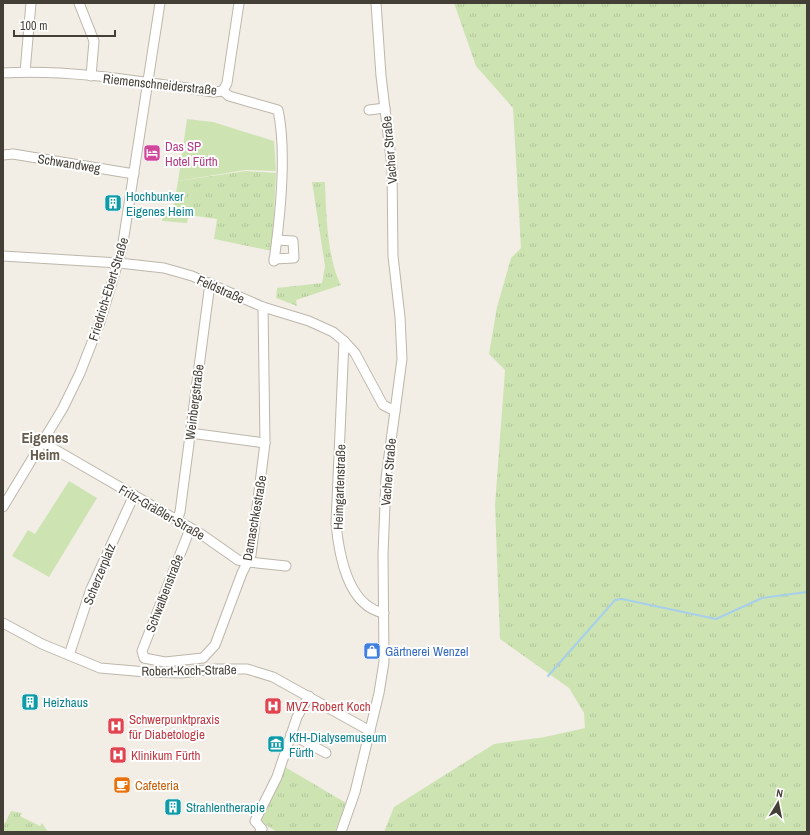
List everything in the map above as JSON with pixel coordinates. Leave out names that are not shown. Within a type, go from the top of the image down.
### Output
[{"type":"street","points":[[25,72],[31,3]]},
{"type":"street","points":[[79,3],[94,41],[91,76]]},
{"type":"street","name":"Friedrich-Ebert-Straße","points":[[3,507],[63,408],[87,356],[100,322],[119,263],[160,3]]},
{"type":"street","points":[[223,91],[227,83],[239,3]]},
{"type":"street","name":"Vacher Straße","points":[[341,832],[355,792],[370,731],[384,662],[383,555],[386,478],[400,379],[402,337],[393,256],[392,167],[385,108],[376,3]]},
{"type":"street","name":"Riemenschneiderstraße","points":[[3,73],[25,72],[91,76],[214,92],[223,91],[229,96],[278,110],[281,142],[281,188],[274,260],[294,258],[293,241],[277,240]]},
{"type":"street","name":"Vacher Straße","points":[[369,110],[385,108]]},
{"type":"street","name":"Schwandweg","points":[[3,155],[26,156],[134,174]]},
{"type":"street","name":"Feldstraße","points":[[3,256],[119,263],[164,268],[210,283],[263,307],[322,326],[344,341],[355,353],[383,405],[395,411]]},
{"type":"street","name":"Weinbergstraße","points":[[177,520],[180,512],[210,283]]},
{"type":"street","name":"Damaschkestraße","points":[[144,658],[165,662],[203,658],[215,645],[242,573],[248,562],[254,533],[265,443],[263,307]]},
{"type":"street","name":"Heimgartenstraße","points":[[344,341],[336,524],[339,552],[345,574],[355,591],[364,602],[376,612],[384,613]]},
{"type":"street","points":[[190,434],[265,443]]},
{"type":"street","name":"Fritz-Gräßler-Straße","points":[[42,442],[177,520],[215,543],[238,560],[286,566]]},
{"type":"street","name":"Scherzerplatz","points":[[69,655],[91,589],[134,496]]},
{"type":"street","name":"Schwalbenstraße","points":[[144,658],[142,651],[190,529]]},
{"type":"street","name":"Robert-Koch-Straße","points":[[3,623],[42,644],[100,668],[182,673],[215,669],[247,669],[275,677],[370,731]]},
{"type":"street","points":[[260,832],[262,829],[255,821],[277,777],[297,717],[309,696]]},
{"type":"street","points":[[291,734],[326,753]]},
{"type":"green space","points":[[454,3],[807,3],[807,832],[384,832],[394,807],[494,744],[545,737],[585,728],[584,713],[569,688],[500,639],[495,505],[505,370],[489,354],[497,307],[511,258],[521,248],[513,108],[476,66]]},
{"type":"green space","points":[[187,119],[213,122],[274,141],[276,171],[245,170],[178,181]]},
{"type":"green space","points":[[246,171],[276,173],[272,251],[214,239],[217,219],[189,215],[187,223],[162,221],[164,209],[173,210],[178,181]]},
{"type":"green space","points":[[312,182],[325,182],[330,249],[336,274],[341,285],[296,300],[297,306],[276,298],[277,288],[322,283],[325,266]]},
{"type":"green space","points":[[69,481],[97,498],[49,577],[12,556],[28,530],[35,534]]},
{"type":"green space","points":[[285,767],[346,803],[335,832],[277,832],[261,822]]},
{"type":"green space","points":[[11,811],[22,813],[20,816],[40,826],[42,823],[48,832],[3,832],[3,827]]},
{"type":"waterway","points":[[548,676],[615,600],[622,599],[716,619],[762,598],[807,592]]},
{"type":"place","name":"Das SP Hotel Fürth","points":[[152,153]]},
{"type":"place","name":"Hochbunker Eigenes Heim","points":[[113,203]]},
{"type":"place","name":"Gärtnerei Wenzel","points":[[372,651]]},
{"type":"place","name":"Heizhaus","points":[[30,702]]},
{"type":"place","name":"MVZ Robert Koch","points":[[273,706]]},
{"type":"place","name":"Schwerpunktpraxis für Diabetologie","points":[[116,726]]},
{"type":"place","name":"KfH-Dialysemuseum Fürth","points":[[276,744]]},
{"type":"place","name":"Klinikum Fürth","points":[[118,755]]},
{"type":"place","name":"Cafeteria","points":[[122,785]]},
{"type":"place","name":"Strahlentherapie","points":[[173,807]]},
{"type":"district","name":"Eigenes Heim","points":[[45,446]]}]
